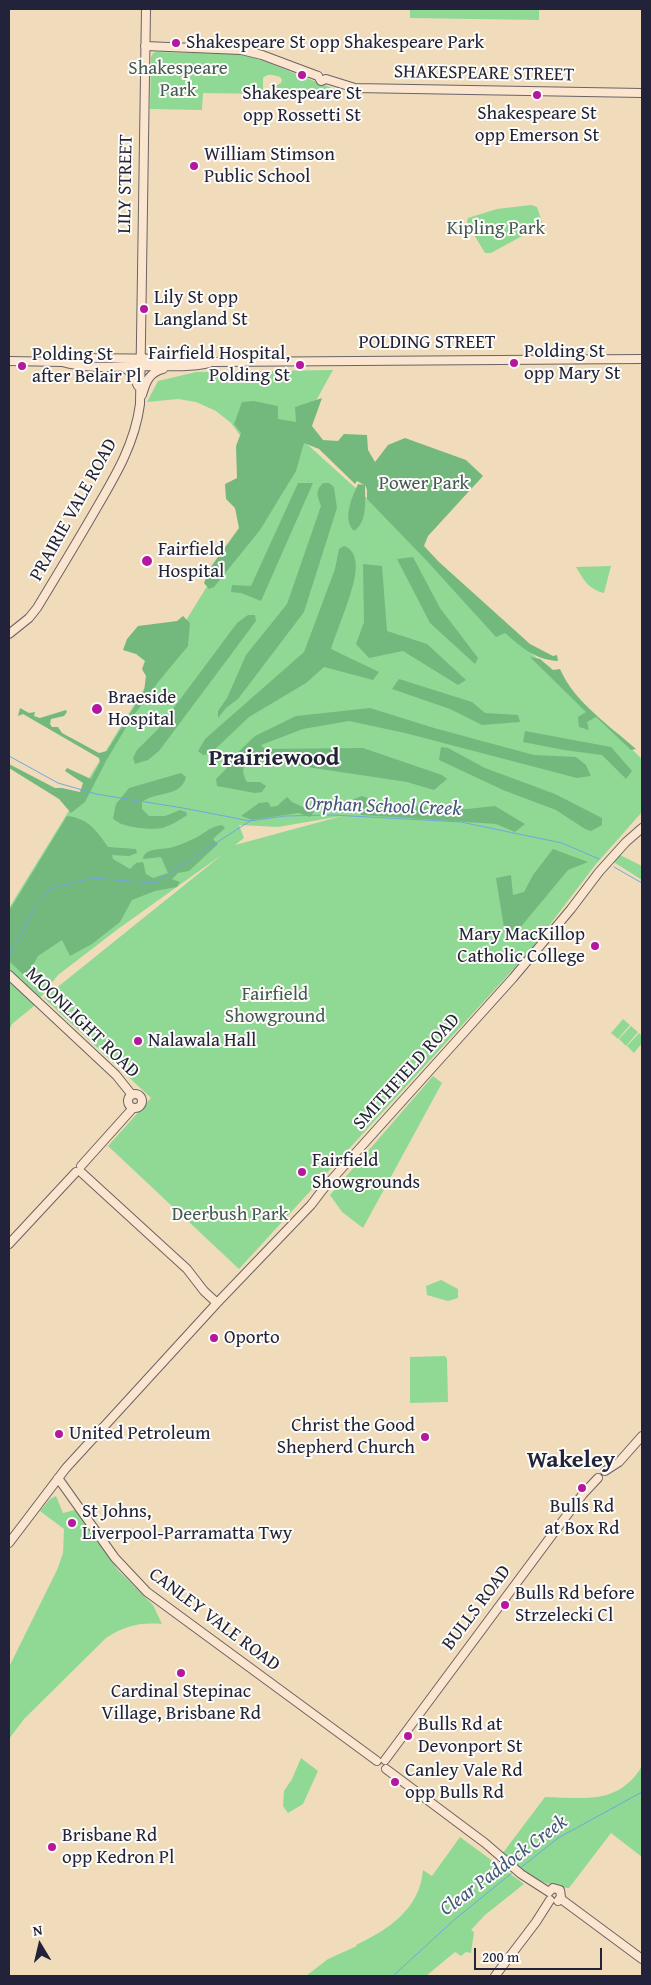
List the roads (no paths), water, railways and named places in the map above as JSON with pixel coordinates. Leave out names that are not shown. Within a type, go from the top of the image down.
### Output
[{"type":"main road","name":"LILY STREET","points":[[140,363],[146,9]]},
{"type":"main road","name":"SHAKESPEARE STREET","points":[[145,46],[241,50],[262,55],[318,76],[324,72],[327,76],[326,79],[355,88],[642,93]]},
{"type":"main road","name":"POLDING STREET","points":[[62,362],[73,358],[175,366],[196,366],[213,362]]},
{"type":"main road","name":"POLDING STREET","points":[[9,362],[62,362],[73,365],[123,366],[195,359],[213,362],[642,358]]},
{"type":"main road","name":"PRAIRIE VALE ROAD","points":[[9,634],[29,618],[37,608],[122,464],[134,435],[140,404],[140,363]]},
{"type":"main road","points":[[123,366],[132,373],[140,390]]},
{"type":"main road","points":[[140,404],[150,375],[158,370],[175,366]]},
{"type":"main road","name":"SMITHFIELD ROAD","points":[[9,1543],[58,1478],[217,1303],[302,1215],[458,1041],[559,923],[642,821]]},
{"type":"main road","name":"SMITHFIELD ROAD","points":[[626,842],[642,828]]},
{"type":"main road","name":"MOONLIGHT ROAD","points":[[9,975],[116,1075],[132,1095],[138,1096],[141,1101],[138,1107],[133,1108],[80,1170]]},
{"type":"main road","points":[[9,1244],[80,1170],[187,1270],[204,1291],[217,1303]]},
{"type":"main road","name":"BULLS ROAD","points":[[381,1760],[582,1494],[598,1478],[604,1477],[604,1471],[619,1462],[642,1436]]},
{"type":"main road","name":"CANLEY VALE ROAD","points":[[58,1478],[115,1558],[147,1592],[381,1760],[376,1764],[378,1769],[383,1770],[386,1768],[550,1896]]},
{"type":"main road","points":[[495,1976],[536,1922],[554,1888],[562,1893],[560,1899]]},
{"type":"main road","points":[[550,1896],[557,1901],[560,1899],[642,1959]]},
{"type":"waterway","points":[[9,756],[58,783],[96,794],[250,821]]},
{"type":"waterway","name":"Orphan School Creek","points":[[9,958],[37,903],[51,888],[92,878],[154,883],[250,821],[285,816],[333,815],[461,822],[562,843],[599,859]]},
{"type":"waterway","name":"Orphan School Creek","points":[[614,867],[642,883]]},
{"type":"waterway","name":"Clear Paddock Creek","points":[[519,1869],[558,1838],[642,1792]]},
{"type":"waterway","name":"Clear Paddock Creek","points":[[393,1976],[454,1920],[513,1872]]},
{"type":"place","name":"Shakespeare St opp Shakespeare Park","points":[[176,43]]},
{"type":"place","name":"Shakespeare St opp Rossetti St","points":[[302,75]]},
{"type":"place","name":"Shakespeare St opp Emerson St","points":[[537,95]]},
{"type":"place","name":"William Stimson Public School","points":[[194,166]]},
{"type":"place","name":"Lily St opp Langland St","points":[[144,309]]},
{"type":"place","name":"Polding St opp Mary St","points":[[514,363]]},
{"type":"place","name":"Fairfield Hospital, Polding St","points":[[300,365]]},
{"type":"place","name":"Polding St after Belair Pl","points":[[22,366]]},
{"type":"place","name":"Fairfield Hospital","points":[[147,561]]},
{"type":"place","name":"Braeside Hospital","points":[[97,709]]},
{"type":"place","name":"Mary MacKillop Catholic College","points":[[595,946]]},
{"type":"place","name":"Nalawala Hall","points":[[138,1041]]},
{"type":"place","name":"Fairfield Showgrounds","points":[[302,1172]]},
{"type":"place","name":"Oporto","points":[[214,1338]]},
{"type":"place","name":"United Petroleum","points":[[59,1434]]},
{"type":"place","name":"Christ the Good Shepherd Church","points":[[425,1437]]},
{"type":"place","name":"Bulls Rd at Box Rd","points":[[582,1488]]},
{"type":"place","name":"St Johns, Liverpool-Parramatta Twy","points":[[72,1523]]},
{"type":"place","name":"Bulls Rd before Strzelecki Cl","points":[[505,1605]]},
{"type":"place","name":"Cardinal Stepinac Village, Brisbane Rd","points":[[181,1673]]},
{"type":"place","name":"Bulls Rd at Devonport St","points":[[408,1736]]},
{"type":"place","name":"Canley Vale Rd opp Bulls Rd","points":[[395,1782]]},
{"type":"place","name":"Brisbane Rd opp Kedron Pl","points":[[52,1847]]},
{"type":"district","name":"Prairiewood","points":[[274,759]]},
{"type":"district","name":"Wakeley","points":[[571,1461]]},
{"type":"park label","name":"Shakespeare Park","points":[[178,80]]},
{"type":"park label","name":"Kipling Park","points":[[496,229]]},
{"type":"park label","name":"Power Park","points":[[424,484]]},
{"type":"park label","name":"Fairfield Showground","points":[[275,1006]]},
{"type":"park label","name":"Deerbush Park","points":[[230,1215]]}]
